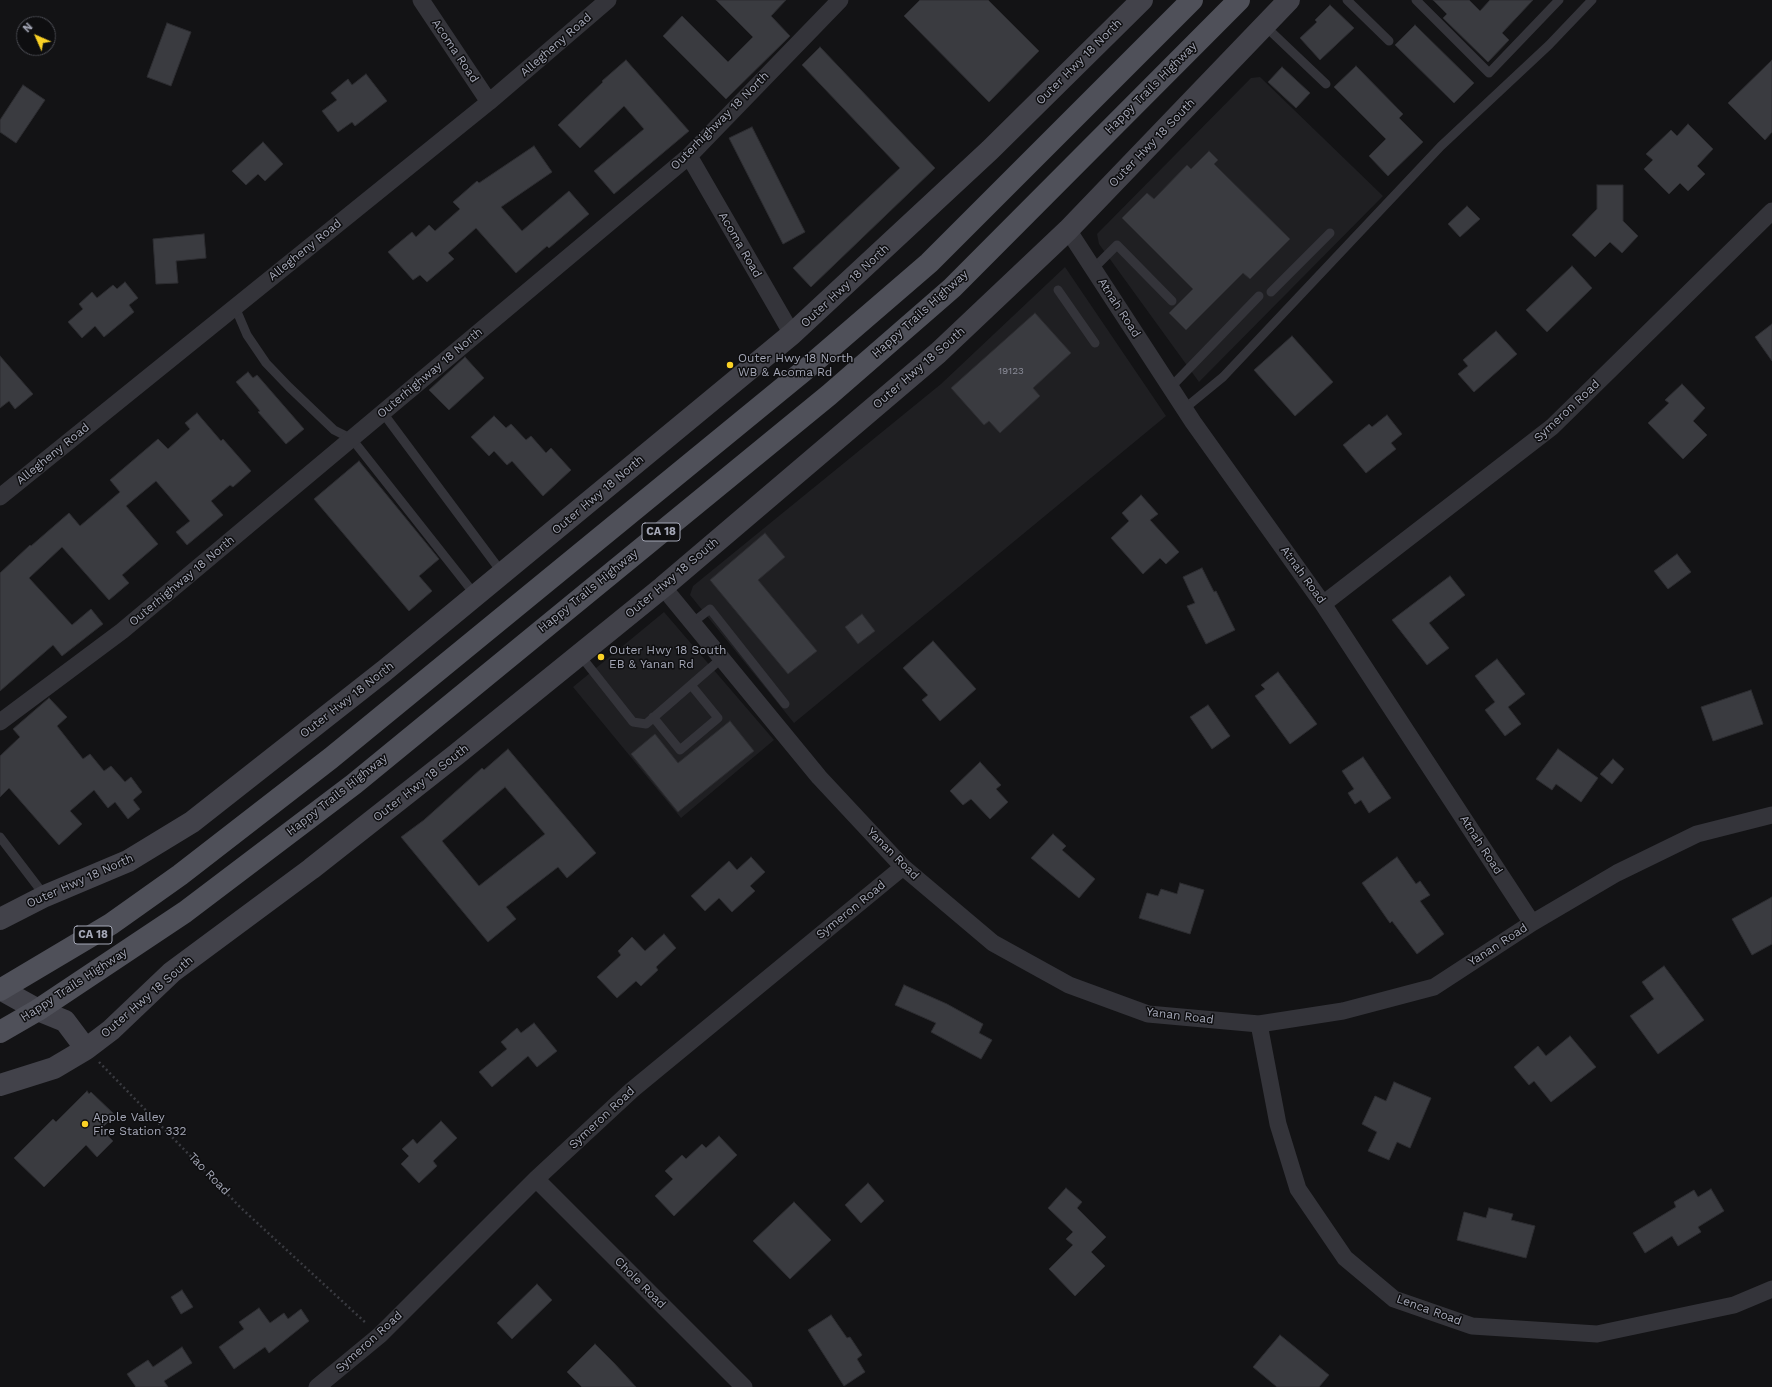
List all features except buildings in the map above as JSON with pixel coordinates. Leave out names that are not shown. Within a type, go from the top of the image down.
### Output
[{"type":"main road","name":"CA 18","points":[[0,990],[110,924],[180,875],[337,753],[806,369],[929,263],[1192,0]]},
{"type":"main road","name":"Happy Trails Highway","points":[[0,1032],[38,1010],[185,912],[354,784],[829,395],[952,288],[1239,0]]},
{"type":"street","name":"Acoma Road","points":[[421,0],[489,102]]},
{"type":"street","name":"Allegheny Road","points":[[0,497],[489,102],[608,0]]},
{"type":"street","name":"Outerhighway 18 North","points":[[0,722],[122,631],[689,156],[840,0]]},
{"type":"street","name":"Outer Hwy 18 North","points":[[0,919],[45,896],[128,861],[192,822],[384,671],[792,334],[990,150],[1142,0]]},
{"type":"street","name":"Outer Hwy 18 South","points":[[0,1085],[54,1068],[86,1049],[111,1030],[172,972],[311,869],[457,754],[663,587],[938,353],[1068,230],[1289,0]]},
{"type":"street","name":"Acoma Road","points":[[689,156],[792,334]]},
{"type":"street","name":"Symeron Road","points":[[1323,604],[1552,427],[1772,211]]},
{"type":"street","name":"Atnah Road","points":[[1068,230],[1184,409],[1323,604],[1532,923]]},
{"type":"street","name":"Yanan Road","points":[[663,587],[819,777],[903,867],[994,943],[1069,985],[1148,1014],[1260,1024],[1343,1011],[1434,986],[1532,923],[1617,873],[1697,834],[1772,815]]},
{"type":"street","name":"Symeron Road","points":[[317,1387],[380,1335],[536,1179],[632,1090],[903,867]]},
{"type":"street","points":[[0,990],[65,1022],[86,1049]]},
{"type":"street","name":"Lenca Road","points":[[1260,1024],[1278,1124],[1298,1189],[1345,1258],[1394,1299],[1472,1326],[1597,1334],[1734,1305],[1772,1288]]},
{"type":"street","name":"Chole Road","points":[[536,1179],[744,1387]]},
{"type":"lane","points":[[1347,0],[1389,41]]},
{"type":"lane","points":[[1416,0],[1489,73],[1559,0]]},
{"type":"lane","points":[[1184,409],[1223,377],[1441,146],[1549,45],[1592,0]]},
{"type":"lane","points":[[1264,25],[1326,84]]},
{"type":"lane","points":[[1271,292],[1330,233]]},
{"type":"lane","points":[[1093,269],[1117,246],[1172,301]]},
{"type":"lane","points":[[1058,290],[1095,343]]},
{"type":"lane","points":[[1170,388],[1259,296]]},
{"type":"lane","points":[[235,307],[248,335],[266,363],[334,430],[352,439],[476,596]]},
{"type":"lane","points":[[383,413],[503,574]]},
{"type":"lane","points":[[692,623],[710,609],[785,704]]},
{"type":"lane","points":[[580,654],[633,722],[646,724],[722,658]]},
{"type":"lane","points":[[653,717],[680,750],[718,718],[691,685]]},
{"type":"lane","points":[[0,837],[45,896]]},
{"type":"path","name":"Tao Road","points":[[86,1049],[241,1208],[380,1335]]},
{"type":"shaded area","points":[[1260,77],[1383,196],[1199,382],[1099,244],[1097,234],[1251,78]]},
{"type":"shaded area","points":[[1065,267],[1166,416],[794,723],[690,595],[693,586],[941,384]]},
{"type":"shaded area","points":[[664,612],[774,740],[681,818],[573,687]]},
{"type":"place","name":"Outer Hwy 18 North WB & Acoma Rd","points":[[730,365]]},
{"type":"place","name":"Outer Hwy 18 South EB & Yanan Rd","points":[[601,657]]},
{"type":"place","name":"Apple Valley Fire Station 332","points":[[85,1124]]}]
